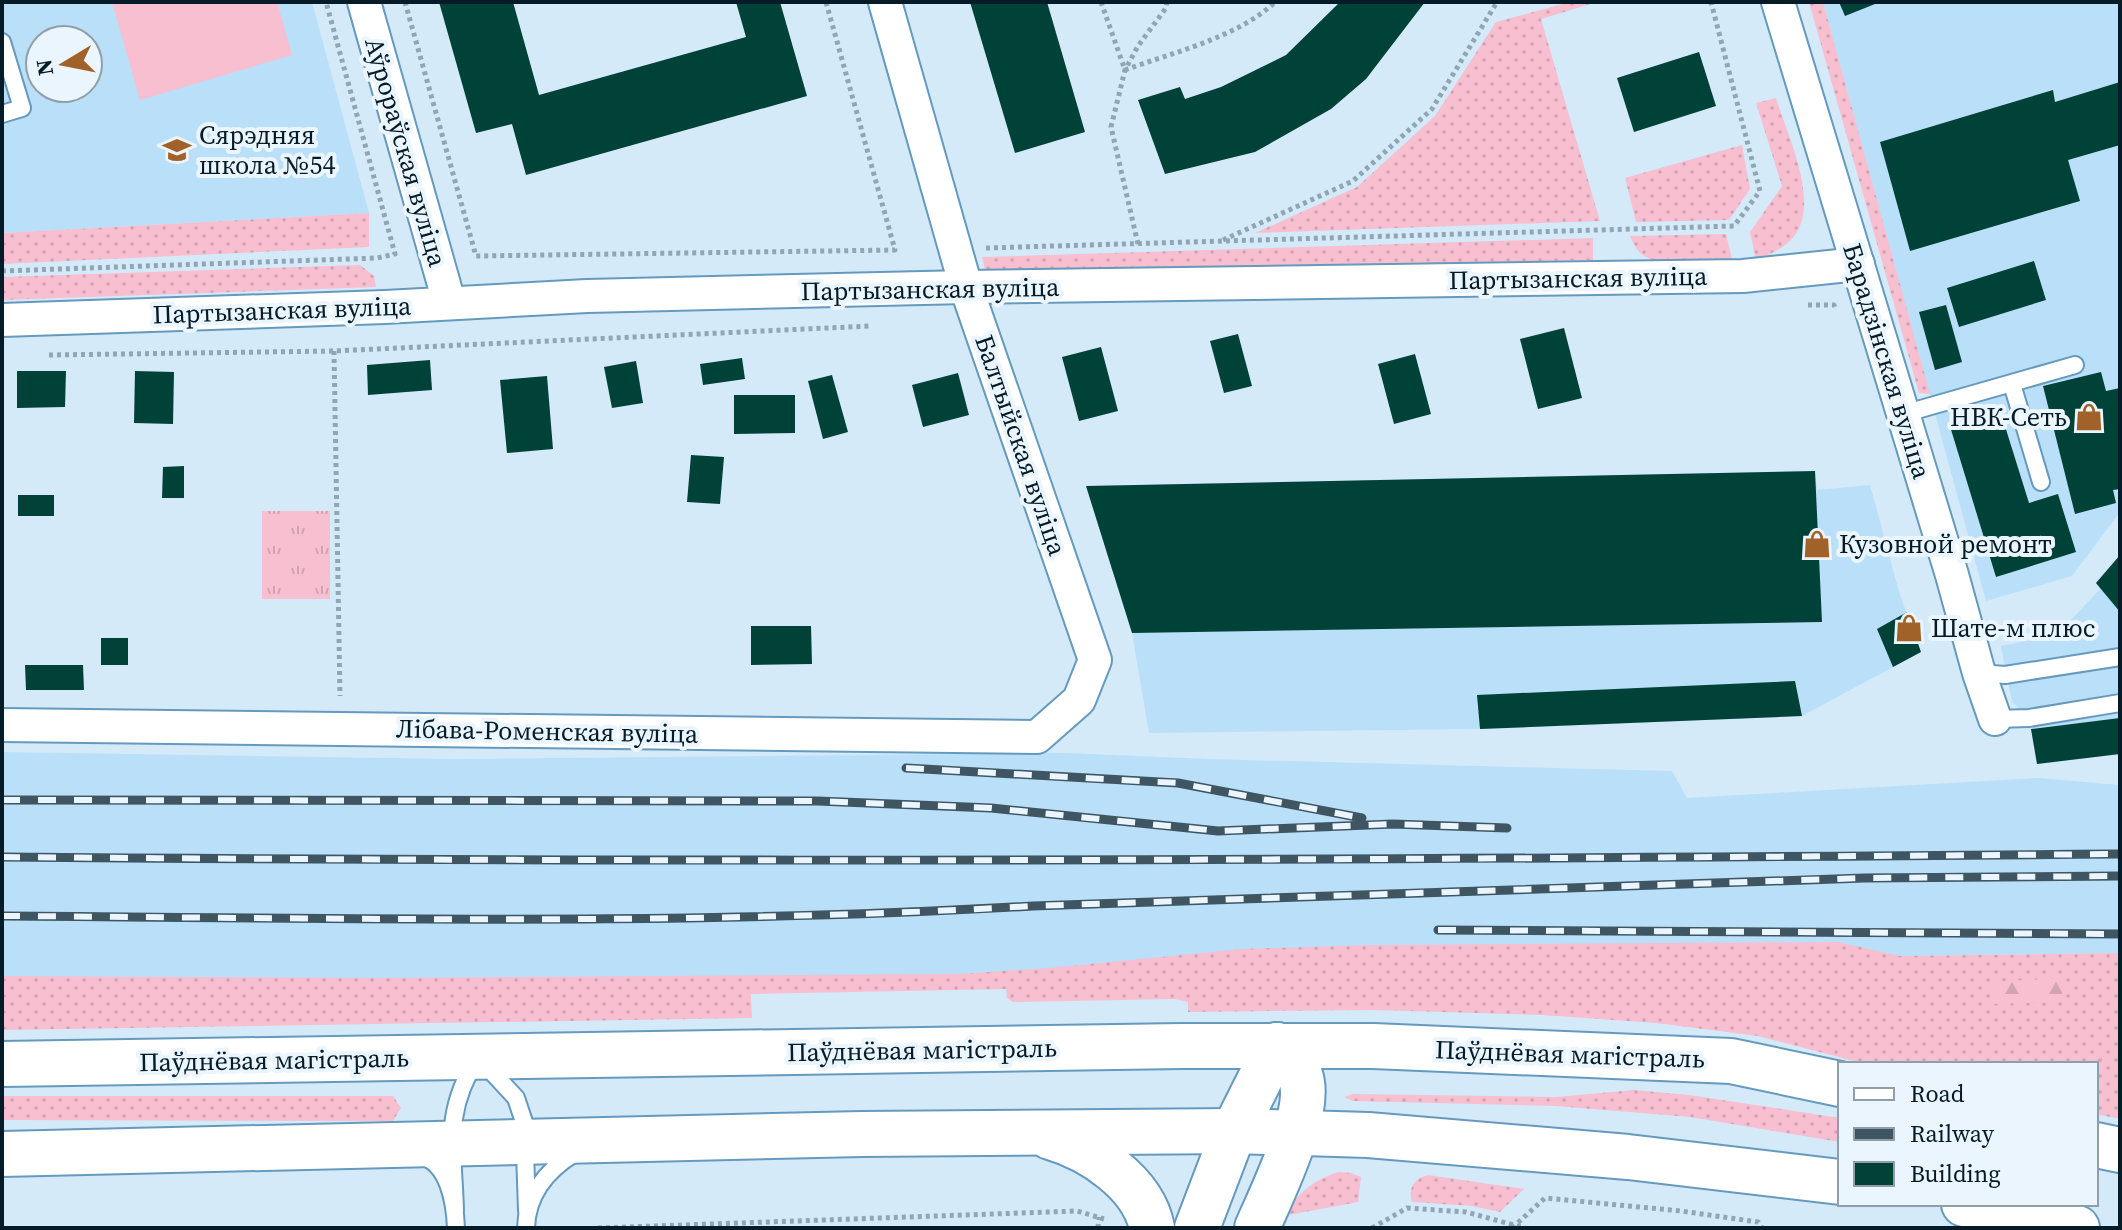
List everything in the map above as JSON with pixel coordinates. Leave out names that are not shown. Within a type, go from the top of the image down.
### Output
[{"type":"main road","points":[[1197,1228],[1234,1131],[1277,1045],[1300,1074],[1304,1090],[1296,1132],[1257,1228]]},
{"type":"main road","name":"Паўднёвая магістраль","points":[[2,1064],[1373,1046],[1731,1061],[1838,1084]]},
{"type":"main road","points":[[2,1154],[622,1139],[1234,1131],[1368,1135],[1613,1155],[1838,1182]]},
{"type":"main road","points":[[1024,1132],[1086,1150],[1126,1183],[1145,1207],[1152,1228]]},
{"type":"main road","points":[[2098,1145],[2120,1150]]},
{"type":"main road","points":[[1973,1206],[2077,1228]]},
{"type":"street","name":"Аўрораўская вуліца","points":[[364,2],[449,302]]},
{"type":"street","name":"Балтыйская вуліца","points":[[885,2],[966,287],[1095,660],[1079,700]]},
{"type":"street","name":"Барадзінская вуліца","points":[[1778,2],[1995,719]]},
{"type":"street","name":"Партызанская вуліца","points":[[2,320],[385,307],[587,296],[1729,276],[1858,264]]},
{"type":"street","name":"Лібава-Роменская вуліца","points":[[2,725],[1037,737],[1079,700]]},
{"type":"lane","points":[[2,42],[22,108],[2,114]]},
{"type":"lane","points":[[1903,414],[2075,365]]},
{"type":"lane","points":[[2012,384],[2041,482]]},
{"type":"lane","points":[[1979,673],[2005,675],[2120,657]]},
{"type":"lane","points":[[1995,719],[2029,718],[2120,703]]},
{"type":"lane","points":[[456,1228],[452,1128],[456,1099],[478,1057],[516,1098],[524,1122],[526,1228]]},
{"type":"lane","points":[[527,1211],[537,1187],[558,1163],[586,1147],[622,1139]]},
{"type":"lane","points":[[376,1145],[429,1158],[449,1184],[455,1210]]},
{"type":"path","points":[[2,271],[377,258],[395,254],[326,2]]},
{"type":"path","points":[[405,2],[476,256],[895,250],[826,2]]},
{"type":"path","points":[[1101,2],[1125,70]]},
{"type":"path","points":[[1138,244],[1111,127],[1125,70],[1167,2]]},
{"type":"path","points":[[1125,70],[1215,37],[1262,15],[1275,2]]},
{"type":"path","points":[[1220,241],[1353,181],[1432,109],[1497,2]]},
{"type":"path","points":[[983,248],[1734,226],[1760,191],[1711,2]]},
{"type":"path","points":[[334,351],[340,729]]},
{"type":"path","points":[[1514,1226],[1545,1198],[1723,1216],[1758,1222],[1762,1228]]},
{"type":"path","points":[[1372,1228],[1407,1208],[1466,1212],[1525,1228]]},
{"type":"path","points":[[598,1228],[1077,1211],[1099,1217],[1098,1228]]},
{"type":"shaded area","name":"Сярэдняя школа №54","points":[[2,2],[312,2],[369,213],[2,233]]},
{"type":"shaded area","points":[[1823,2],[2120,2],[2120,512],[2072,576],[1986,601]]},
{"type":"shaded area","points":[[1815,471],[1817,490],[1870,485],[1900,595],[1921,652],[1802,716],[1480,729],[1149,733],[1132,633],[1086,486]]},
{"type":"shaded area","points":[[2120,555],[2120,754],[2037,764],[2029,718],[2012,702],[2001,646],[2057,635],[2100,589],[2096,583]]},
{"type":"shaded area","points":[[2,752],[457,759],[1066,753],[1672,771],[1687,798],[2038,778],[2120,785],[2120,953],[1900,956],[1067,982],[2,990]]},
{"type":"green space","points":[[112,2],[277,2],[292,55],[140,100]]},
{"type":"green space","points":[[1570,2],[1597,2],[1541,19],[1600,221],[1255,233],[1357,187],[1435,116],[1496,22]]},
{"type":"green space","points":[[1809,2],[1823,2],[1930,394],[1919,393]]},
{"type":"green space","points":[[1776,98],[1798,165],[1804,201],[1803,218],[1789,242],[1756,260],[1750,232],[1782,186],[1756,103]]},
{"type":"green space","points":[[1742,145],[1750,189],[1729,220],[1636,222],[1625,178]]},
{"type":"green space","points":[[369,213],[369,247],[2,264],[2,233]]},
{"type":"green space","points":[[1726,234],[1732,259],[1688,262],[1665,262],[1646,257],[1638,251],[1630,236]]},
{"type":"green space","points":[[1593,238],[1593,260],[986,274],[982,257]]},
{"type":"green space","points":[[360,265],[374,276],[376,287],[2,300],[2,277]]},
{"type":"green space","points":[[262,511],[330,511],[330,599],[262,599]]},
{"type":"green space","points":[[1838,942],[1900,956],[2120,953],[2120,1119],[2098,1114],[2098,1062],[1858,1062],[1758,1036],[1656,1023],[1542,1015],[1375,1010],[1188,1012],[1188,1002],[1174,999],[1013,1002],[1007,998],[1006,989],[751,994],[752,1018],[2,1030],[2,976],[380,978],[959,974],[1243,949],[1368,945]]},
{"type":"green space","points":[[2062,978],[2062,1002],[1992,1004],[1991,982]]},
{"type":"green space","points":[[1634,1090],[1689,1095],[1838,1118],[1838,1142],[1690,1117],[1556,1106],[1353,1101],[1344,1097],[1352,1094],[1556,1097]]},
{"type":"green space","points":[[2,1096],[393,1096],[401,1108],[393,1121],[2,1120]]},
{"type":"green space","points":[[1338,1172],[1361,1177],[1358,1202],[1283,1216],[1306,1189]]},
{"type":"green space","points":[[1428,1175],[1524,1189],[1500,1212],[1472,1206],[1412,1202],[1413,1185]]},
{"type":"building","points":[[439,2],[513,2],[539,95],[746,37],[736,2],[780,2],[807,96],[526,175],[512,124],[476,133]]},
{"type":"building","points":[[970,2],[1047,2],[1085,132],[1015,153]]},
{"type":"building","points":[[1340,2],[1425,2],[1366,79],[1331,109],[1255,152],[1165,174],[1138,100],[1180,87],[1185,99],[1221,87],[1286,55]]},
{"type":"building","points":[[1839,2],[1880,2],[1845,16]]},
{"type":"building","points":[[1699,52],[1716,106],[1634,132],[1617,78]]},
{"type":"building","points":[[2120,82],[2120,145],[2068,160],[2080,201],[1910,251],[1880,142],[2053,90],[2055,102]]},
{"type":"building","points":[[2034,261],[2046,300],[1959,327],[1947,288]]},
{"type":"building","points":[[1946,305],[1962,362],[1935,370],[1919,312]]},
{"type":"building","points":[[1564,328],[1582,398],[1538,409],[1520,339]]},
{"type":"building","points":[[1238,334],[1252,386],[1224,393],[1210,341]]},
{"type":"building","points":[[1101,347],[1118,411],[1079,421],[1062,357]]},
{"type":"building","points":[[1415,354],[1431,414],[1394,424],[1378,364]]},
{"type":"building","points":[[742,358],[745,379],[703,385],[700,364]]},
{"type":"building","points":[[430,360],[432,390],[368,395],[367,365]]},
{"type":"building","points":[[636,361],[643,403],[612,408],[604,367]]},
{"type":"building","points":[[17,371],[66,371],[65,407],[17,408]]},
{"type":"building","points":[[135,371],[174,372],[173,424],[134,423]]},
{"type":"building","points":[[2101,372],[2106,391],[2120,388],[2120,489],[2113,490],[2116,503],[2075,514],[2043,386]]},
{"type":"building","points":[[958,373],[969,415],[923,427],[912,385]]},
{"type":"building","points":[[832,375],[848,432],[823,439],[808,381]]},
{"type":"building","points":[[547,376],[553,449],[507,453],[500,380]]},
{"type":"building","points":[[734,395],[795,395],[795,433],[734,434]]},
{"type":"building","points":[[1999,407],[2029,503],[2058,494],[2076,552],[1996,577],[1949,423]]},
{"type":"building","points":[[691,455],[724,457],[720,504],[687,502]]},
{"type":"building","points":[[184,466],[184,498],[162,498],[163,467]]},
{"type":"building","points":[[1815,471],[1822,622],[1132,633],[1086,486]]},
{"type":"building","points":[[18,495],[54,495],[54,516],[18,516]]},
{"type":"building","points":[[2120,555],[2120,612],[2096,583]]},
{"type":"building","points":[[1907,612],[1921,652],[1893,667],[1877,629]]},
{"type":"building","points":[[751,626],[811,626],[812,664],[751,665]]},
{"type":"building","points":[[101,638],[128,638],[128,665],[101,665]]},
{"type":"building","points":[[25,665],[83,665],[84,690],[26,690]]},
{"type":"building","points":[[1795,681],[1802,716],[1480,729],[1477,695]]},
{"type":"building","points":[[2120,718],[2120,754],[2037,764],[2031,729]]},
{"type":"railway","points":[[906,768],[1178,783],[1362,818]]},
{"type":"railway","points":[[2,800],[818,801],[991,808],[1218,831],[1393,824],[1507,828]]},
{"type":"railway","points":[[2,857],[1061,860],[2120,854]]},
{"type":"railway","points":[[2,916],[518,919],[775,916],[1864,878],[2120,876]]},
{"type":"railway","points":[[1438,930],[2120,934]]},
{"type":"place","name":"Сярэдняя школа №54","points":[[177,150]]},
{"type":"place","name":"НВК-Сеть","points":[[2089,417]]},
{"type":"place","name":"Кузовной ремонт","points":[[1817,544]]},
{"type":"place","name":"Шате-м плюс","points":[[1909,628]]}]
